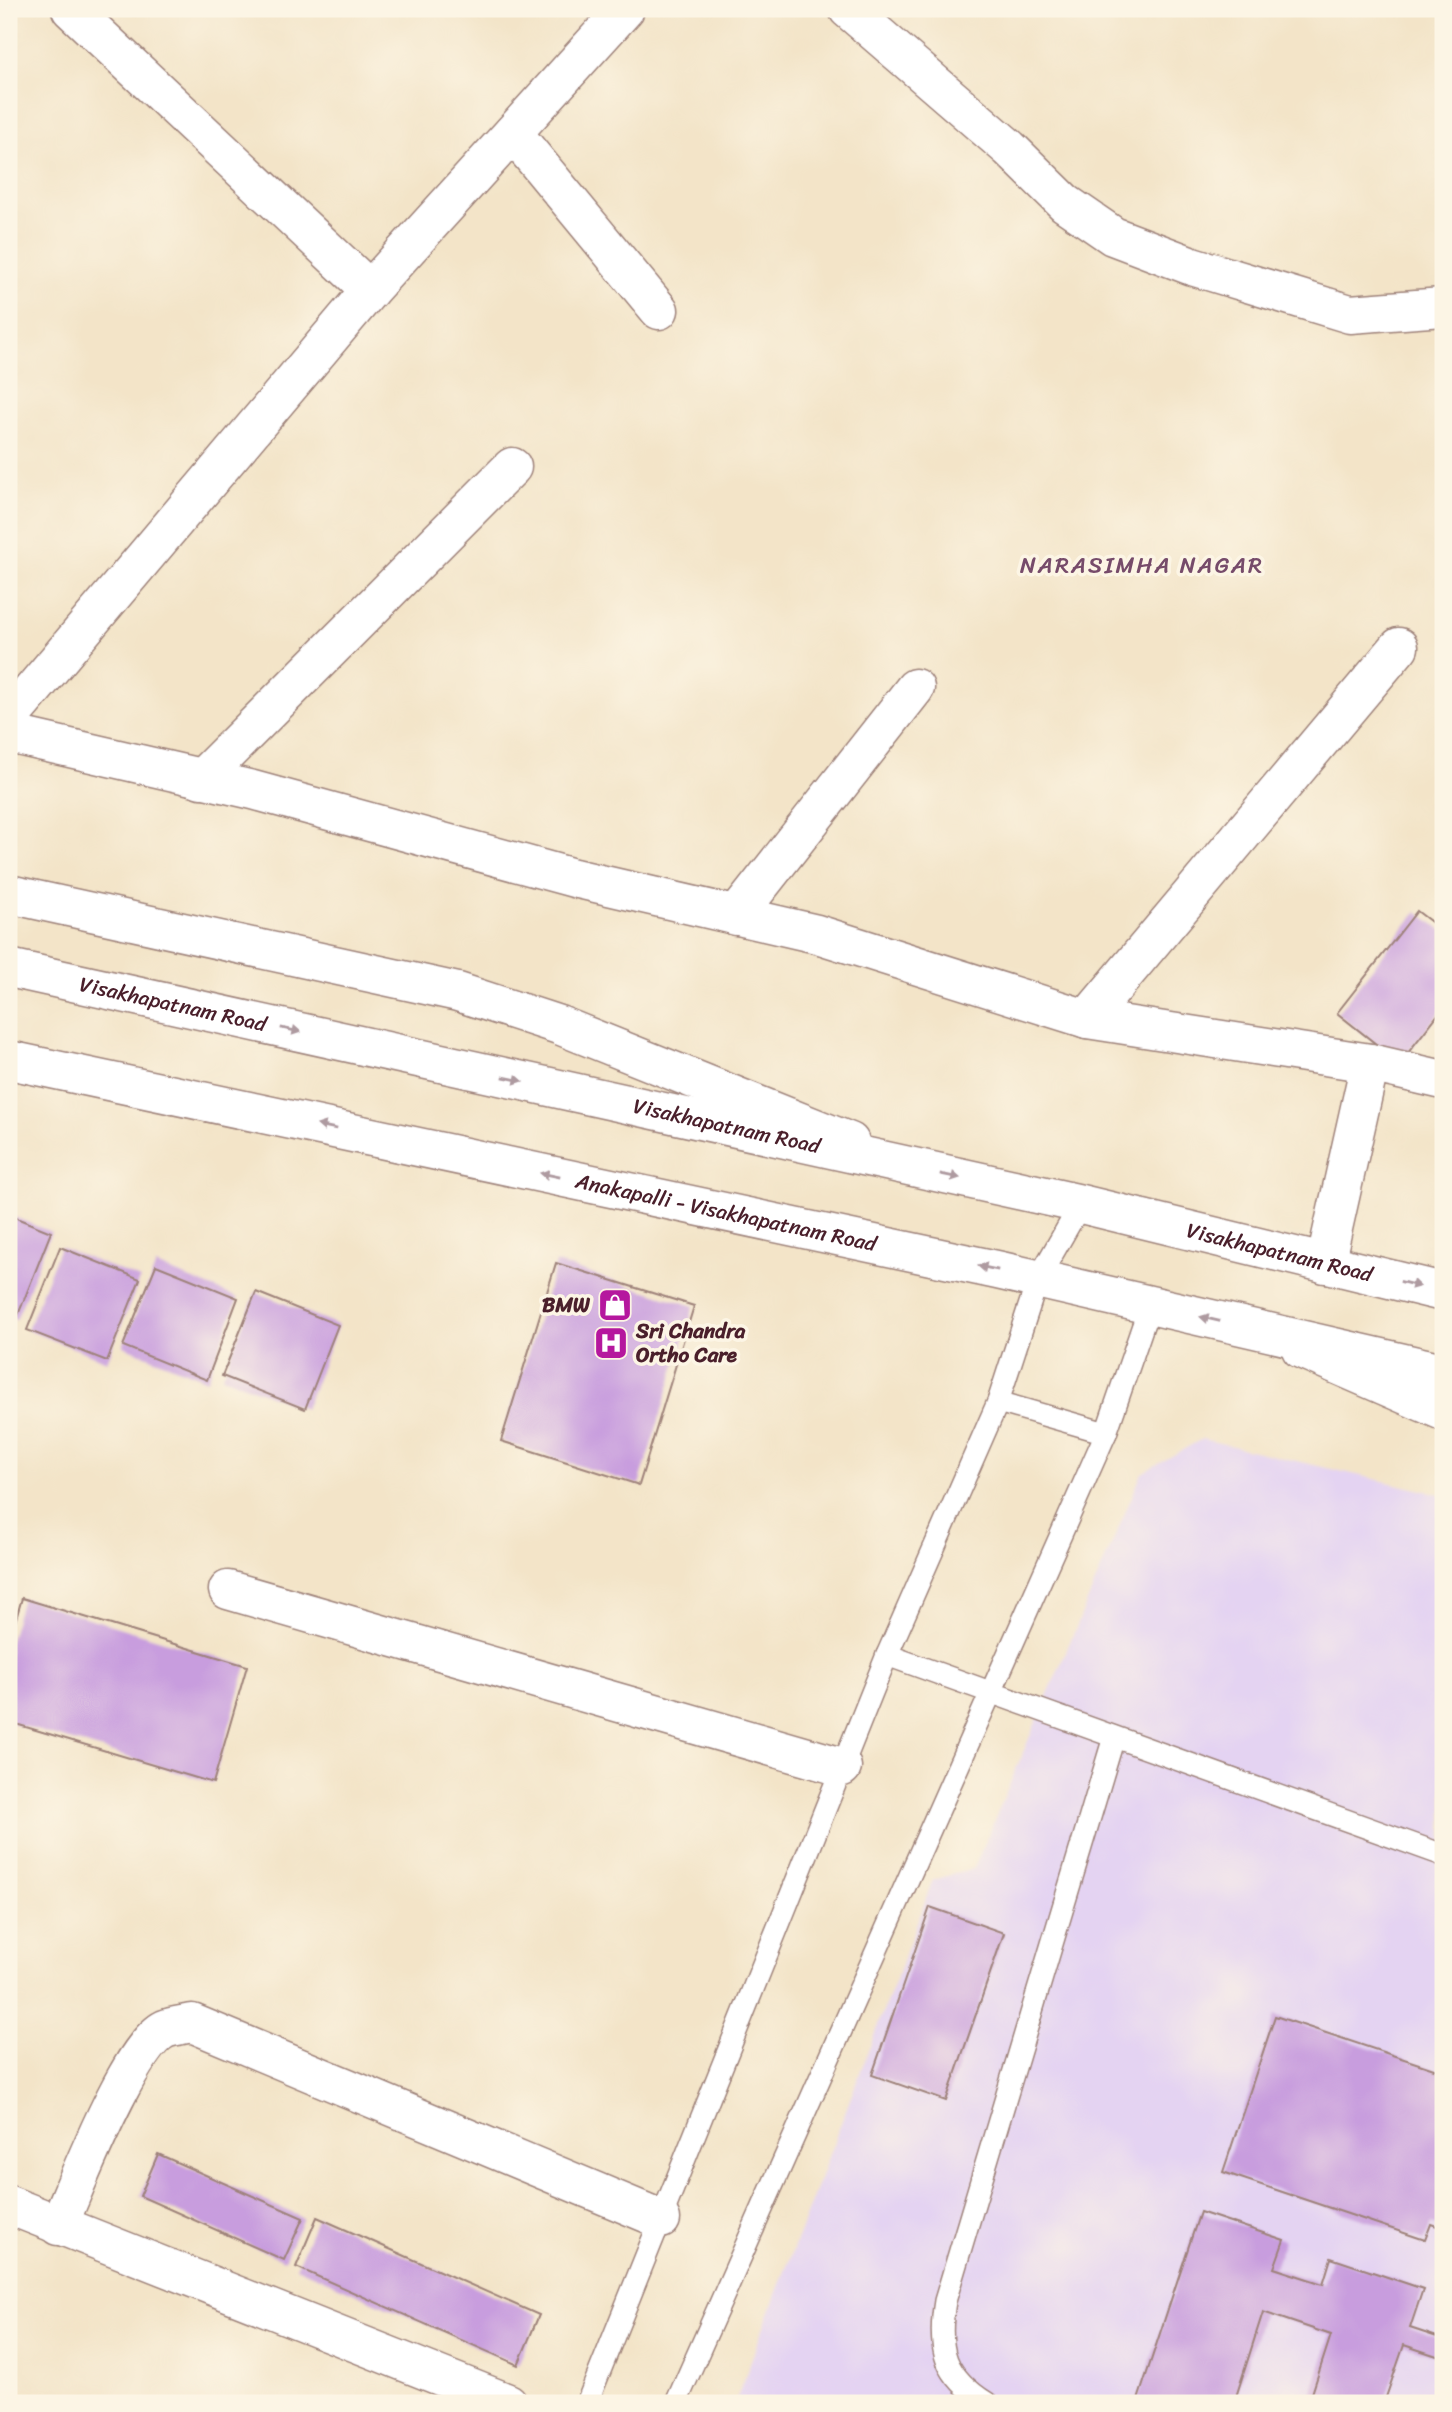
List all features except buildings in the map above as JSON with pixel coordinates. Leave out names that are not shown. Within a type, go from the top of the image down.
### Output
[{"type":"street","points":[[71,9],[370,290]]},
{"type":"street","points":[[9,718],[370,290],[625,9]]},
{"type":"street","points":[[848,9],[1009,148],[1065,203],[1113,236],[1192,266],[1350,314],[1443,307]]},
{"type":"street","points":[[513,133],[659,310]]},
{"type":"street","points":[[201,779],[512,467]]},
{"type":"street","points":[[1087,1019],[1399,648]]},
{"type":"street","points":[[736,916],[915,688]]},
{"type":"street","points":[[9,734],[201,779],[574,878],[817,934],[1087,1019],[1370,1063],[1443,1080]]},
{"type":"street","points":[[9,894],[458,992],[559,1025],[910,1167]]},
{"type":"street","name":"Visakhapatnam Road","points":[[9,968],[1081,1204],[1443,1292]]},
{"type":"street","name":"Anakapalli - Visakhapatnam Road","points":[[9,1060],[1038,1279],[1443,1372]]},
{"type":"street","points":[[1325,1264],[1370,1063]]},
{"type":"street","points":[[1252,1328],[1443,1411]]},
{"type":"street","points":[[228,1590],[842,1767]]},
{"type":"street","points":[[58,2226],[123,2084],[146,2048],[164,2029],[192,2023],[661,2219]]},
{"type":"street","points":[[9,2205],[508,2403]]},
{"type":"lane","points":[[587,2403],[887,1655],[998,1402],[1038,1279],[1081,1204]]},
{"type":"lane","points":[[676,2403],[1105,1433],[1150,1305]]},
{"type":"lane","points":[[998,1402],[1105,1433]]},
{"type":"lane","points":[[887,1655],[1443,1855]]},
{"type":"lane","points":[[987,2403],[972,2394],[947,2368],[940,2330],[945,2301],[1114,1737]]},
{"type":"shaded area","points":[[1202,1439],[1443,1495],[1443,2403],[735,2403],[933,1880],[974,1868],[1142,1473]]},
{"type":"place","name":"BMW","points":[[615,1305]]},
{"type":"place","name":"Sri Chandra Ortho Care","points":[[611,1343]]},
{"type":"district","name":"NARASIMHA NAGAR","points":[[1142,565]]}]
